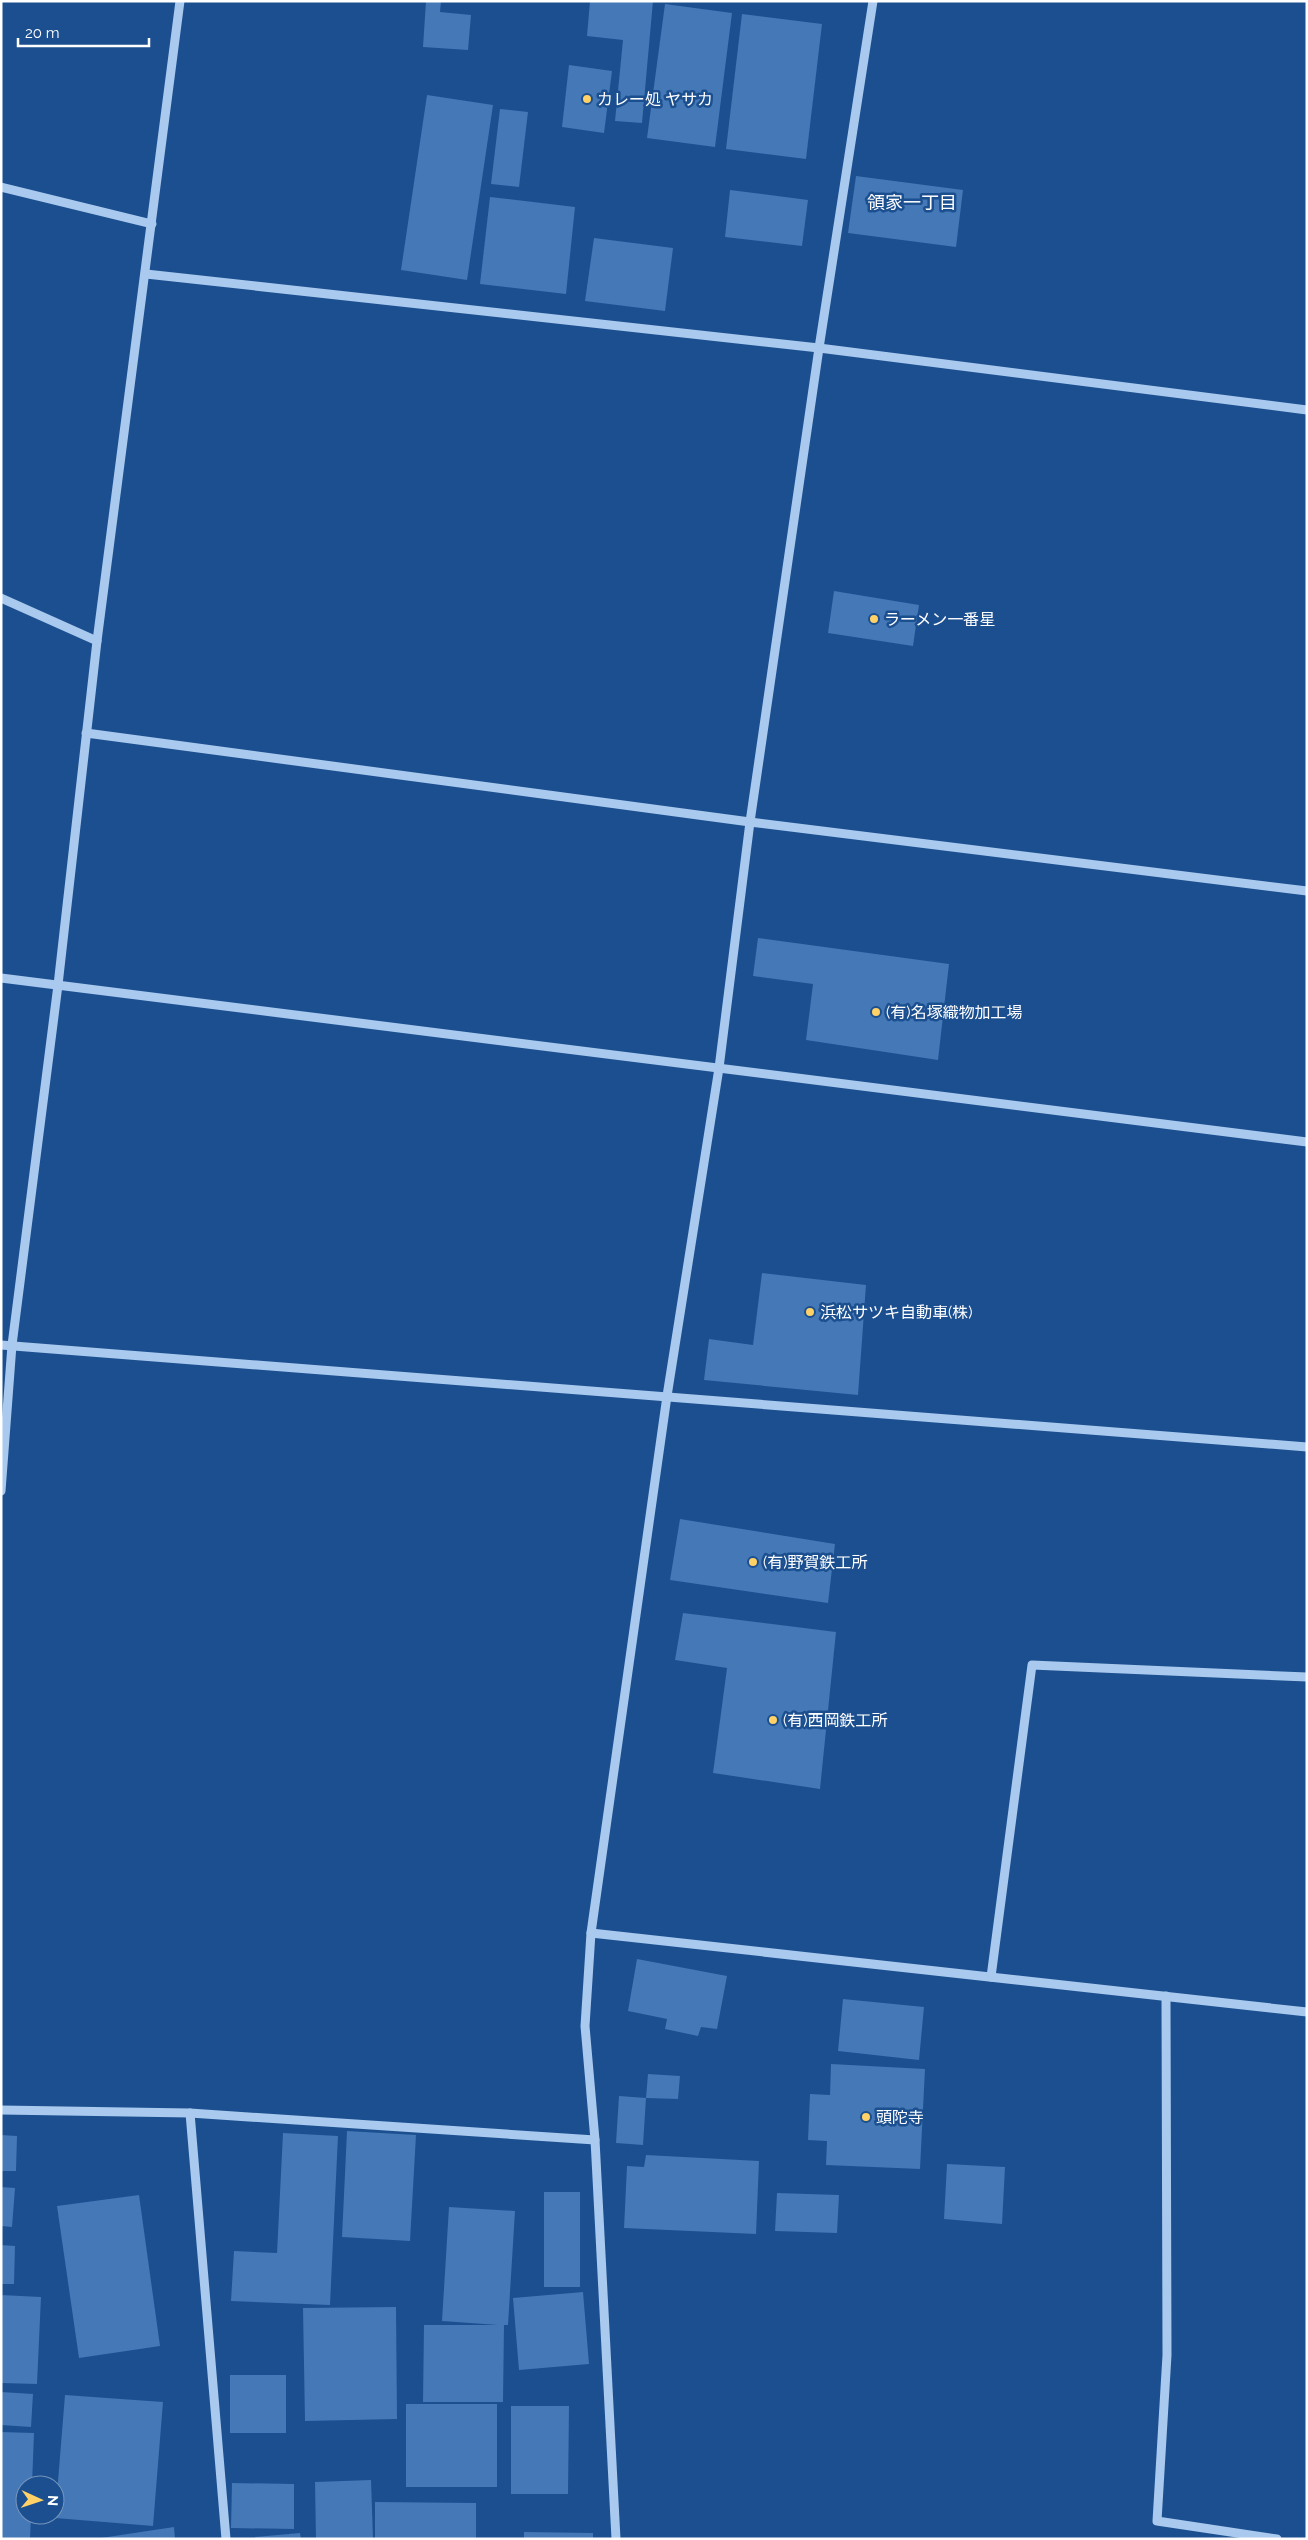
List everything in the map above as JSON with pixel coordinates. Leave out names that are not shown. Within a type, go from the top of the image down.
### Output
[{"type":"street","points":[[1,1491],[12,1346],[58,986],[97,641],[180,1]]},
{"type":"street","points":[[616,2539],[595,2140],[585,2026],[591,1933],[667,1396],[719,1068],[750,822],[819,348],[873,1]]},
{"type":"street","points":[[1,186],[152,224]]},
{"type":"street","points":[[146,274],[819,348],[1307,410]]},
{"type":"street","points":[[1,598],[97,641]]},
{"type":"street","points":[[86,733],[750,822],[1307,891]]},
{"type":"street","points":[[1,978],[1307,1142]]},
{"type":"street","points":[[1,1345],[1307,1447]]},
{"type":"street","points":[[991,1977],[1032,1665],[1307,1677]]},
{"type":"street","points":[[591,1933],[1307,2012]]},
{"type":"street","points":[[1166,1996],[1167,2355],[1157,2521],[1277,2539]]},
{"type":"street","points":[[1,2110],[190,2113],[595,2140]]},
{"type":"street","points":[[190,2113],[226,2539]]},
{"type":"building","points":[[426,1],[441,1],[440,12],[471,15],[468,50],[423,47]]},
{"type":"building","points":[[590,1],[653,1],[642,123],[615,121],[623,40],[587,36]]},
{"type":"building","points":[[665,4],[732,13],[715,147],[647,138]]},
{"type":"building","points":[[742,14],[822,24],[806,159],[726,149]]},
{"type":"building","name":"カレー処 ヤサカ","points":[[569,65],[612,71],[604,133],[562,127]]},
{"type":"building","points":[[427,95],[493,105],[467,280],[401,270]]},
{"type":"building","points":[[500,109],[528,112],[519,187],[491,184]]},
{"type":"building","points":[[856,176],[963,190],[956,247],[848,233]]},
{"type":"building","points":[[730,190],[808,200],[802,246],[725,237]]},
{"type":"building","points":[[490,197],[575,207],[566,294],[480,284]]},
{"type":"building","points":[[594,238],[673,248],[665,311],[585,301]]},
{"type":"building","name":"ラーメン一番星","points":[[834,591],[919,605],[913,646],[828,633]]},
{"type":"building","name":"(有)名塚織物加工場","points":[[758,938],[949,964],[938,1060],[806,1040],[813,984],[753,976]]},
{"type":"building","name":"浜松サツキ自動車(株)","points":[[762,1273],[866,1285],[858,1395],[704,1380],[709,1339],[753,1345]]},
{"type":"building","name":"(有)野賀鉄工所","points":[[680,1519],[835,1544],[828,1603],[670,1580]]},
{"type":"building","name":"(有)西岡鉄工所","points":[[683,1613],[836,1632],[820,1789],[713,1773],[727,1668],[675,1660]]},
{"type":"building","points":[[637,1959],[727,1976],[717,2029],[701,2027],[698,2036],[665,2029],[667,2019],[628,2011]]},
{"type":"building","points":[[843,1999],[924,2007],[919,2060],[838,2051]]},
{"type":"building","name":"頭陀寺","points":[[831,2064],[925,2069],[920,2169],[826,2165],[827,2141],[808,2140],[810,2094],[830,2095]]},
{"type":"building","points":[[648,2074],[680,2076],[678,2099],[646,2098]]},
{"type":"building","points":[[619,2096],[646,2098],[643,2145],[616,2143]]},
{"type":"building","points":[[347,2131],[416,2135],[410,2241],[342,2237]]},
{"type":"building","points":[[283,2133],[338,2136],[330,2305],[231,2301],[234,2251],[277,2253]]},
{"type":"building","points":[[1,2135],[17,2136],[16,2171],[1,2171]]},
{"type":"building","points":[[646,2155],[759,2161],[756,2234],[624,2228],[627,2166],[644,2167]]},
{"type":"building","points":[[947,2164],[1005,2167],[1002,2224],[944,2219]]},
{"type":"building","points":[[1,2187],[15,2188],[12,2227],[1,2226]]},
{"type":"building","points":[[544,2192],[580,2192],[580,2287],[544,2287]]},
{"type":"building","points":[[777,2193],[839,2195],[837,2233],[775,2231]]},
{"type":"building","points":[[139,2195],[160,2346],[79,2358],[57,2206]]},
{"type":"building","points":[[449,2207],[515,2211],[508,2325],[504,2325],[503,2402],[423,2402],[424,2325],[498,2325],[442,2321]]},
{"type":"building","points":[[1,2245],[15,2246],[14,2284],[1,2284]]},
{"type":"building","points":[[583,2292],[589,2364],[519,2370],[513,2298]]},
{"type":"building","points":[[1,2295],[41,2297],[37,2384],[1,2383]]},
{"type":"building","points":[[396,2307],[397,2419],[305,2421],[303,2308]]},
{"type":"building","points":[[230,2375],[286,2375],[286,2433],[230,2433]]},
{"type":"building","points":[[1,2392],[33,2394],[31,2427],[1,2425]]},
{"type":"building","points":[[65,2395],[163,2402],[153,2526],[65,2519],[65,2475],[58,2475]]},
{"type":"building","points":[[406,2404],[497,2404],[497,2487],[406,2487]]},
{"type":"building","points":[[511,2406],[569,2406],[568,2494],[511,2494]]},
{"type":"building","points":[[1,2432],[34,2433],[32,2475],[15,2475],[15,2525],[31,2525],[30,2539],[1,2539]]},
{"type":"building","points":[[371,2480],[373,2539],[316,2539],[315,2482]]},
{"type":"building","points":[[232,2483],[294,2484],[294,2529],[231,2528]]},
{"type":"building","points":[[375,2502],[476,2503],[476,2539],[375,2539]]},
{"type":"building","points":[[174,2527],[175,2539],[101,2539],[101,2538]]},
{"type":"building","points":[[524,2532],[593,2533],[593,2539],[524,2539]]},
{"type":"building","points":[[300,2533],[301,2539],[255,2539],[255,2537]]},
{"type":"place","name":"カレー処 ヤサカ","points":[[587,99]]},
{"type":"place","name":"ラーメン一番星","points":[[874,619]]},
{"type":"place","name":"(有)名塚織物加工場","points":[[876,1012]]},
{"type":"place","name":"浜松サツキ自動車(株)","points":[[810,1312]]},
{"type":"place","name":"(有)野賀鉄工所","points":[[753,1562]]},
{"type":"place","name":"(有)西岡鉄工所","points":[[773,1720]]},
{"type":"place","name":"頭陀寺","points":[[866,2117]]},
{"type":"district","name":"領家一丁目","points":[[912,203]]}]
